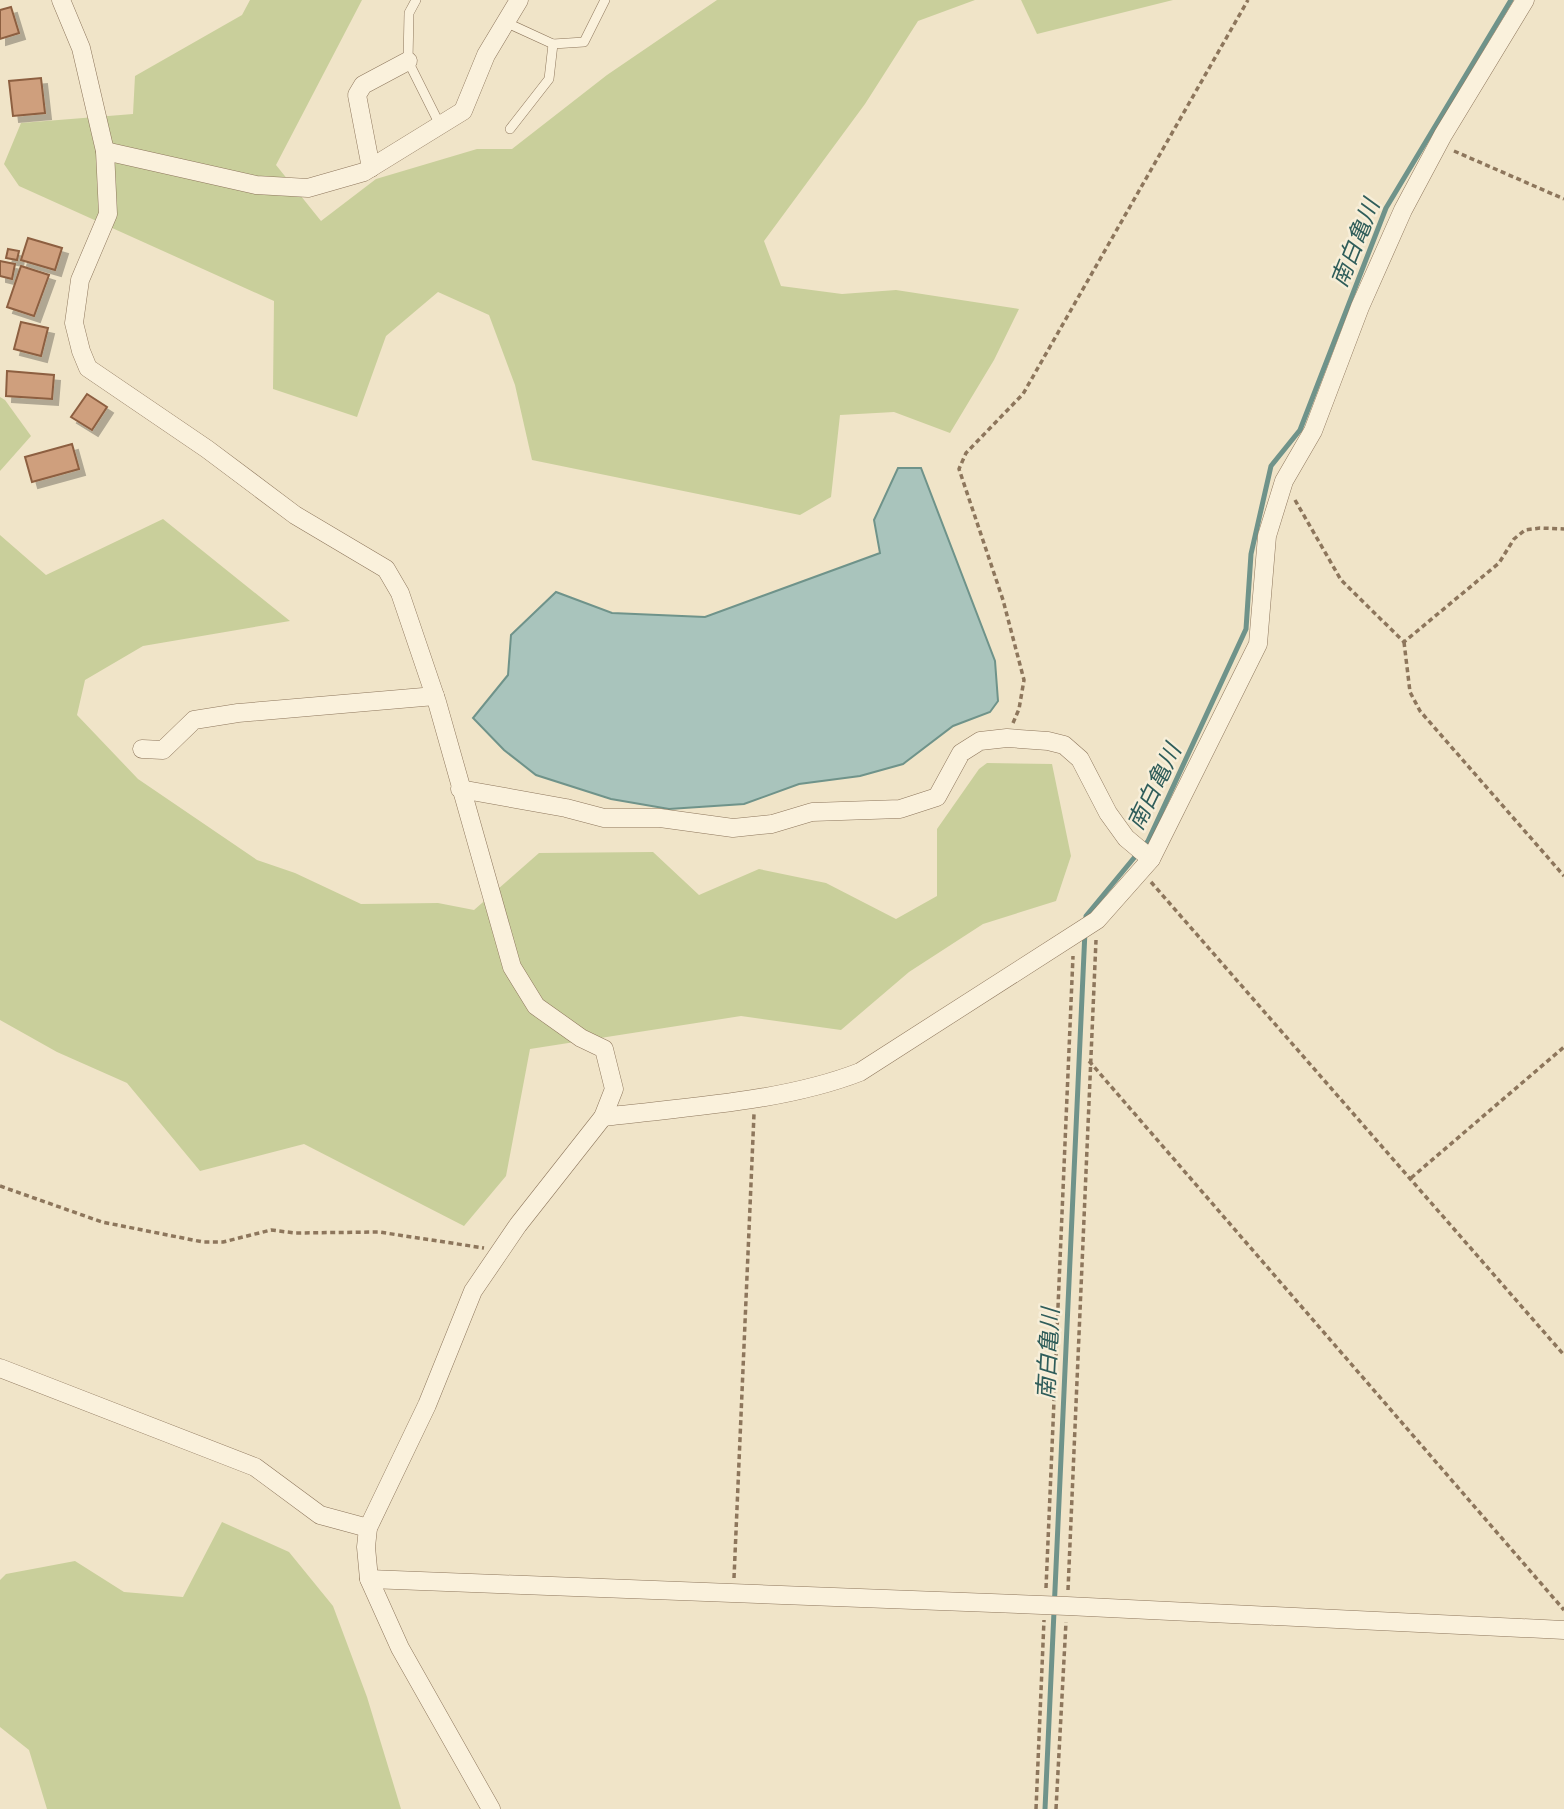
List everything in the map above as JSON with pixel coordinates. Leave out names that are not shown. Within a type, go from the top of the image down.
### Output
[{"type":"street","points":[[61,0],[81,48],[105,151],[108,214],[80,280],[74,323],[88,368],[207,449],[295,515],[386,569],[400,593],[435,696],[512,967],[536,1006],[581,1038],[604,1049],[614,1089],[603,1117],[500,1251],[473,1291],[427,1405],[368,1528],[366,1547],[369,1578],[400,1648],[491,1809]]},
{"type":"street","points":[[105,151],[256,185],[308,188],[364,172],[463,111],[486,55],[519,0]]},
{"type":"street","points":[[603,1117],[754,1098],[836,1082],[860,1072],[1097,920],[1146,865],[1258,644],[1267,536],[1284,481],[1313,431],[1366,295],[1403,210],[1438,144],[1525,0]]},
{"type":"street","points":[[371,168],[357,95],[363,85],[408,61]]},
{"type":"street","points":[[142,749],[163,750],[194,720],[205,718],[435,696]]},
{"type":"street","points":[[460,789],[566,808],[604,818],[660,818],[733,828],[772,824],[812,812],[900,809],[937,797],[961,752],[980,741],[1007,738],[1048,741],[1064,745],[1080,759],[1108,813],[1136,847],[1146,865]]},
{"type":"street","points":[[0,1367],[255,1467],[320,1515],[368,1528]]},
{"type":"street","points":[[369,1578],[1045,1605],[1564,1630]]},
{"type":"lane","points":[[416,0],[409,13],[408,61],[440,125]]},
{"type":"lane","points":[[505,22],[553,44],[584,42],[606,0]]},
{"type":"lane","points":[[510,129],[549,79],[553,44]]},
{"type":"path","points":[[1007,738],[1019,709],[1024,680],[1003,600],[959,469],[966,453],[1023,394],[1248,0]]},
{"type":"path","points":[[1438,144],[1564,199]]},
{"type":"path","points":[[1284,481],[1341,580],[1404,642],[1410,692],[1420,711],[1564,876]]},
{"type":"path","points":[[1404,642],[1499,564],[1514,539],[1525,530],[1564,529]]},
{"type":"path","points":[[1146,865],[1564,1355]]},
{"type":"path","points":[[1056,1809],[1097,920]]},
{"type":"path","points":[[1036,1809],[1074,936]]},
{"type":"path","points":[[1411,1178],[1564,1046]]},
{"type":"path","points":[[1089,1061],[1564,1610]]},
{"type":"path","points":[[733,1593],[754,1098]]},
{"type":"path","points":[[0,1186],[102,1222],[203,1242],[223,1242],[271,1230],[295,1233],[379,1232],[500,1251]]},
{"type":"green space","points":[[250,0],[362,0],[276,165],[321,221],[376,179],[477,149],[512,149],[607,75],[717,0],[975,0],[918,21],[865,104],[764,241],[781,286],[842,294],[896,290],[1019,309],[994,360],[950,433],[894,412],[840,415],[831,497],[800,515],[532,460],[515,385],[489,315],[438,292],[386,336],[357,417],[273,389],[274,301],[19,186],[4,164],[21,123],[133,114],[135,76],[242,15]]},
{"type":"green space","points":[[1021,0],[1173,0],[1037,34]]},
{"type":"green space","points":[[0,397],[31,436],[0,471]]},
{"type":"green space","points":[[163,519],[290,621],[143,646],[85,680],[77,715],[138,779],[257,860],[295,873],[361,904],[438,903],[474,910],[539,853],[653,852],[699,895],[759,869],[826,883],[896,919],[937,896],[937,829],[979,769],[987,763],[1052,764],[1071,856],[1056,901],[983,924],[909,972],[841,1030],[741,1016],[530,1049],[506,1176],[464,1226],[304,1144],[200,1171],[127,1083],[57,1052],[0,1020],[0,535],[46,575]]},
{"type":"green space","points":[[222,1522],[289,1552],[333,1606],[367,1697],[401,1809],[47,1809],[29,1750],[0,1727],[0,1580],[6,1574],[75,1561],[124,1592],[183,1597]]},
{"type":"water","points":[[898,468],[921,468],[995,661],[998,701],[990,712],[953,726],[903,764],[860,776],[799,784],[744,804],[669,809],[611,799],[536,775],[504,750],[473,718],[508,675],[511,635],[556,592],[612,613],[705,617],[880,553],[874,520]]},
{"type":"building","points":[[11,7],[19,33],[0,39],[0,10]]},
{"type":"building","points":[[41,78],[45,113],[13,116],[9,81]]},
{"type":"building","points":[[28,238],[62,248],[55,270],[21,260]]},
{"type":"building","points":[[8,249],[19,251],[17,260],[6,258]]},
{"type":"building","points":[[0,261],[15,264],[12,279],[0,276]]},
{"type":"building","points":[[21,266],[49,275],[34,316],[7,307]]},
{"type":"building","points":[[21,322],[48,328],[41,356],[14,349]]},
{"type":"building","points":[[7,371],[54,375],[52,399],[6,396]]},
{"type":"building","points":[[87,394],[107,407],[92,430],[71,417]]},
{"type":"building","points":[[72,444],[79,469],[32,482],[25,457]]},
{"type":"waterway","name":"南白亀川","points":[[1086,922],[1086,916],[1148,841],[1246,629],[1251,554],[1271,466],[1300,430],[1386,208],[1511,0]]},
{"type":"waterway","name":"南白亀川","points":[[1045,1809],[1085,931]]}]
